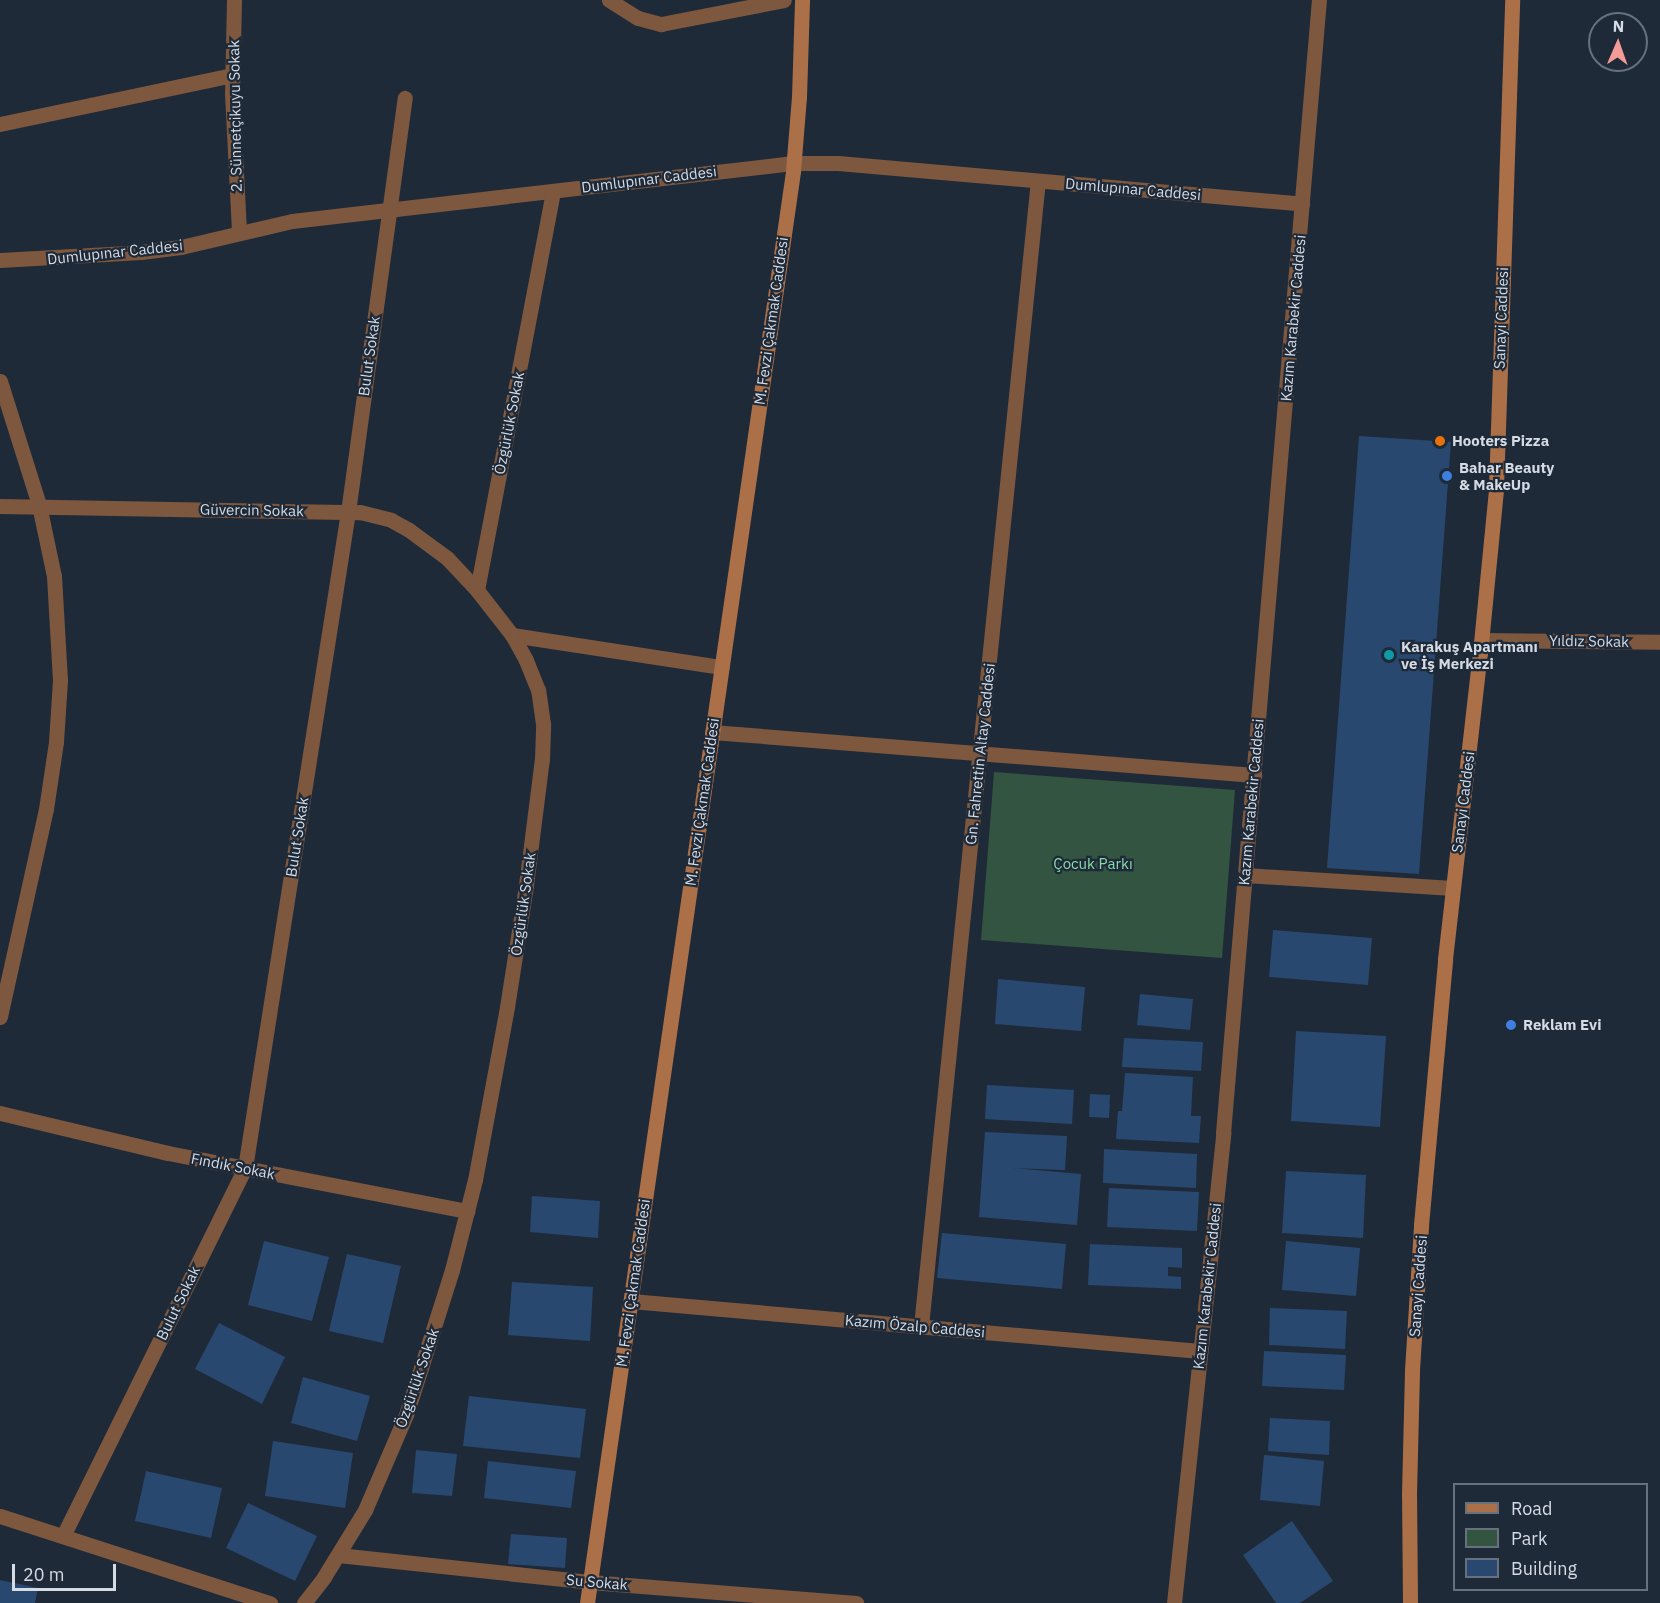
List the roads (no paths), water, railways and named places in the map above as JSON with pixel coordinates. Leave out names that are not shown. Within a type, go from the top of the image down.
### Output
[{"type":"street","name":"2. Sünnetçikuyu Sokak","points":[[234,0],[232,75],[239,232]]},
{"type":"street","points":[[609,0],[638,18],[661,24],[784,0]]},
{"type":"street","name":"M. Fevzi Çakmak Caddesi","points":[[587,1603],[794,163],[799,98],[802,0]]},
{"type":"street","name":"Kazım Karabekir Caddesi","points":[[1174,1603],[1223,1133],[1319,0]]},
{"type":"street","name":"Sanayi Caddesi","points":[[1410,1603],[1409,1494],[1413,1358],[1434,1078],[1453,888],[1482,640],[1496,489],[1512,0]]},
{"type":"street","points":[[0,124],[232,75]]},
{"type":"street","name":"Bulut Sokak","points":[[63,1536],[245,1168],[348,512],[405,98]]},
{"type":"street","name":"Dumlupınar Caddesi","points":[[0,260],[141,252],[181,247],[292,221],[794,163],[838,163],[1302,204]]},
{"type":"street","name":"Gn. Fahrettin Altay Caddesi","points":[[921,1326],[1038,181]]},
{"type":"street","name":"Özgürlük Sokak","points":[[304,1603],[338,1555],[383,1472],[406,1415],[433,1335],[467,1210],[507,1007],[526,885],[542,759],[543,724],[538,690],[512,635],[477,590],[553,191]]},
{"type":"street","points":[[0,381],[39,505],[54,576],[60,680],[56,742],[46,809],[0,1017]]},
{"type":"street","name":"Güvercin Sokak","points":[[0,506],[348,512],[377,516],[409,530],[447,558],[477,590]]},
{"type":"street","points":[[512,635],[722,667]]},
{"type":"street","name":"Yıldız Sokak","points":[[1482,640],[1660,642]]},
{"type":"street","points":[[712,732],[1254,776]]},
{"type":"street","points":[[1245,875],[1453,888]]},
{"type":"street","name":"Fındık Sokak","points":[[0,1113],[120,1143],[467,1210]]},
{"type":"street","name":"Kazım Özalp Caddesi","points":[[631,1301],[1200,1351]]},
{"type":"street","points":[[0,1516],[270,1603]]},
{"type":"street","name":"Su Sokak","points":[[338,1555],[590,1582],[856,1603]]},
{"type":"place","name":"Hooters Pizza","points":[[1440,441]]},
{"type":"place","name":"Bahar Beauty & MakeUp","points":[[1447,476]]},
{"type":"place","name":"Karakuş Apartmanı ve İş Merkezi","points":[[1389,655]]},
{"type":"place","name":"Reklam Evi","points":[[1511,1025]]},
{"type":"park label","name":"Çocuk Parkı","points":[[1093,864]]}]
